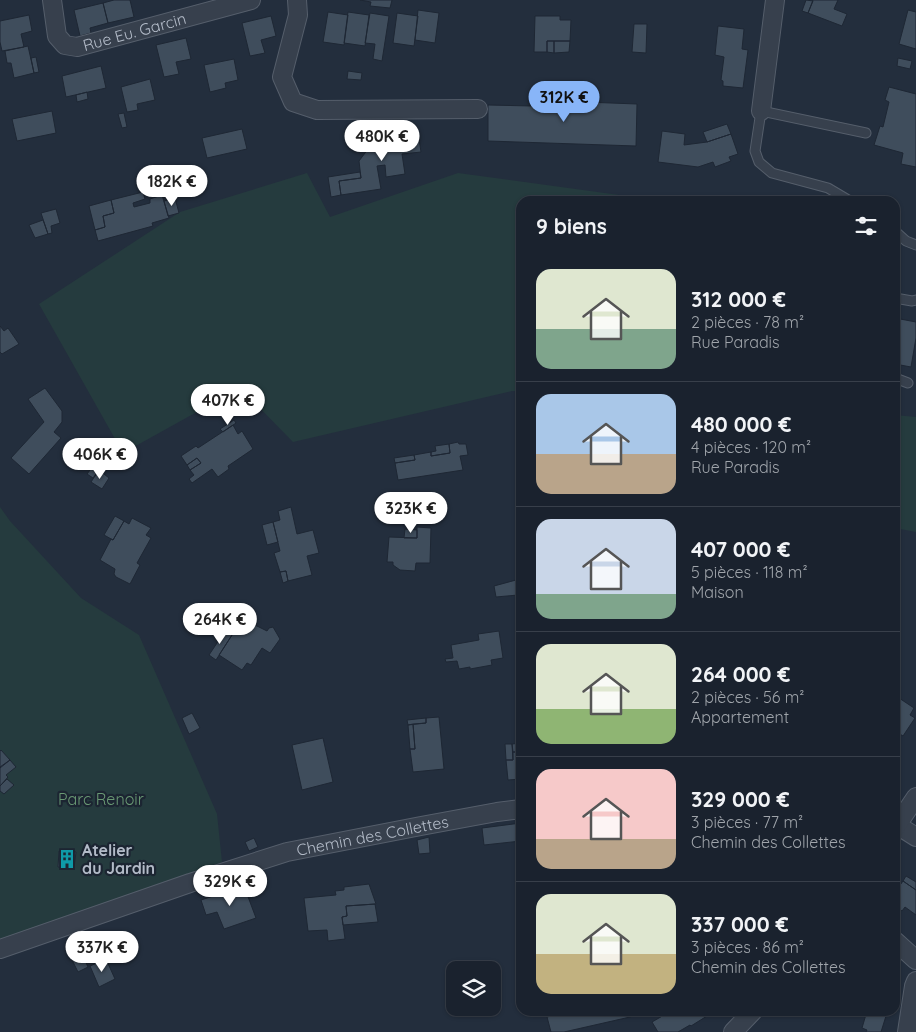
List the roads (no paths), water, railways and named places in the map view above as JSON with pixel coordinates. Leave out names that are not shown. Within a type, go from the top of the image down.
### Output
[{"type":"street","name":"Rue Eu. Garcin","points":[[52,0],[57,36],[65,46],[77,47],[251,0]]},
{"type":"street","points":[[297,0],[298,15],[282,77],[293,102],[317,110],[478,109]]},
{"type":"street","points":[[761,111],[775,0]]},
{"type":"street","points":[[900,820],[916,797]]},
{"type":"street","name":"Chemin des Collettes","points":[[0,949],[287,852],[516,810]]},
{"type":"street","points":[[900,828],[916,837]]},
{"type":"street","points":[[900,946],[916,960]]},
{"type":"street","points":[[907,1032],[916,981]]},
{"type":"street","points":[[733,1032],[748,1016]]},
{"type":"lane","points":[[842,196],[828,188],[772,173],[759,162],[755,151],[761,111],[866,133]]},
{"type":"lane","points":[[900,235],[916,245]]},
{"type":"lane","points":[[900,299],[916,300]]},
{"type":"lane","points":[[900,380],[908,383]]},
{"type":"place","name":"Atelier du Jardin","points":[[67,859]]},
{"type":"park label","name":"Parc Renoir","points":[[101,799]]}]
